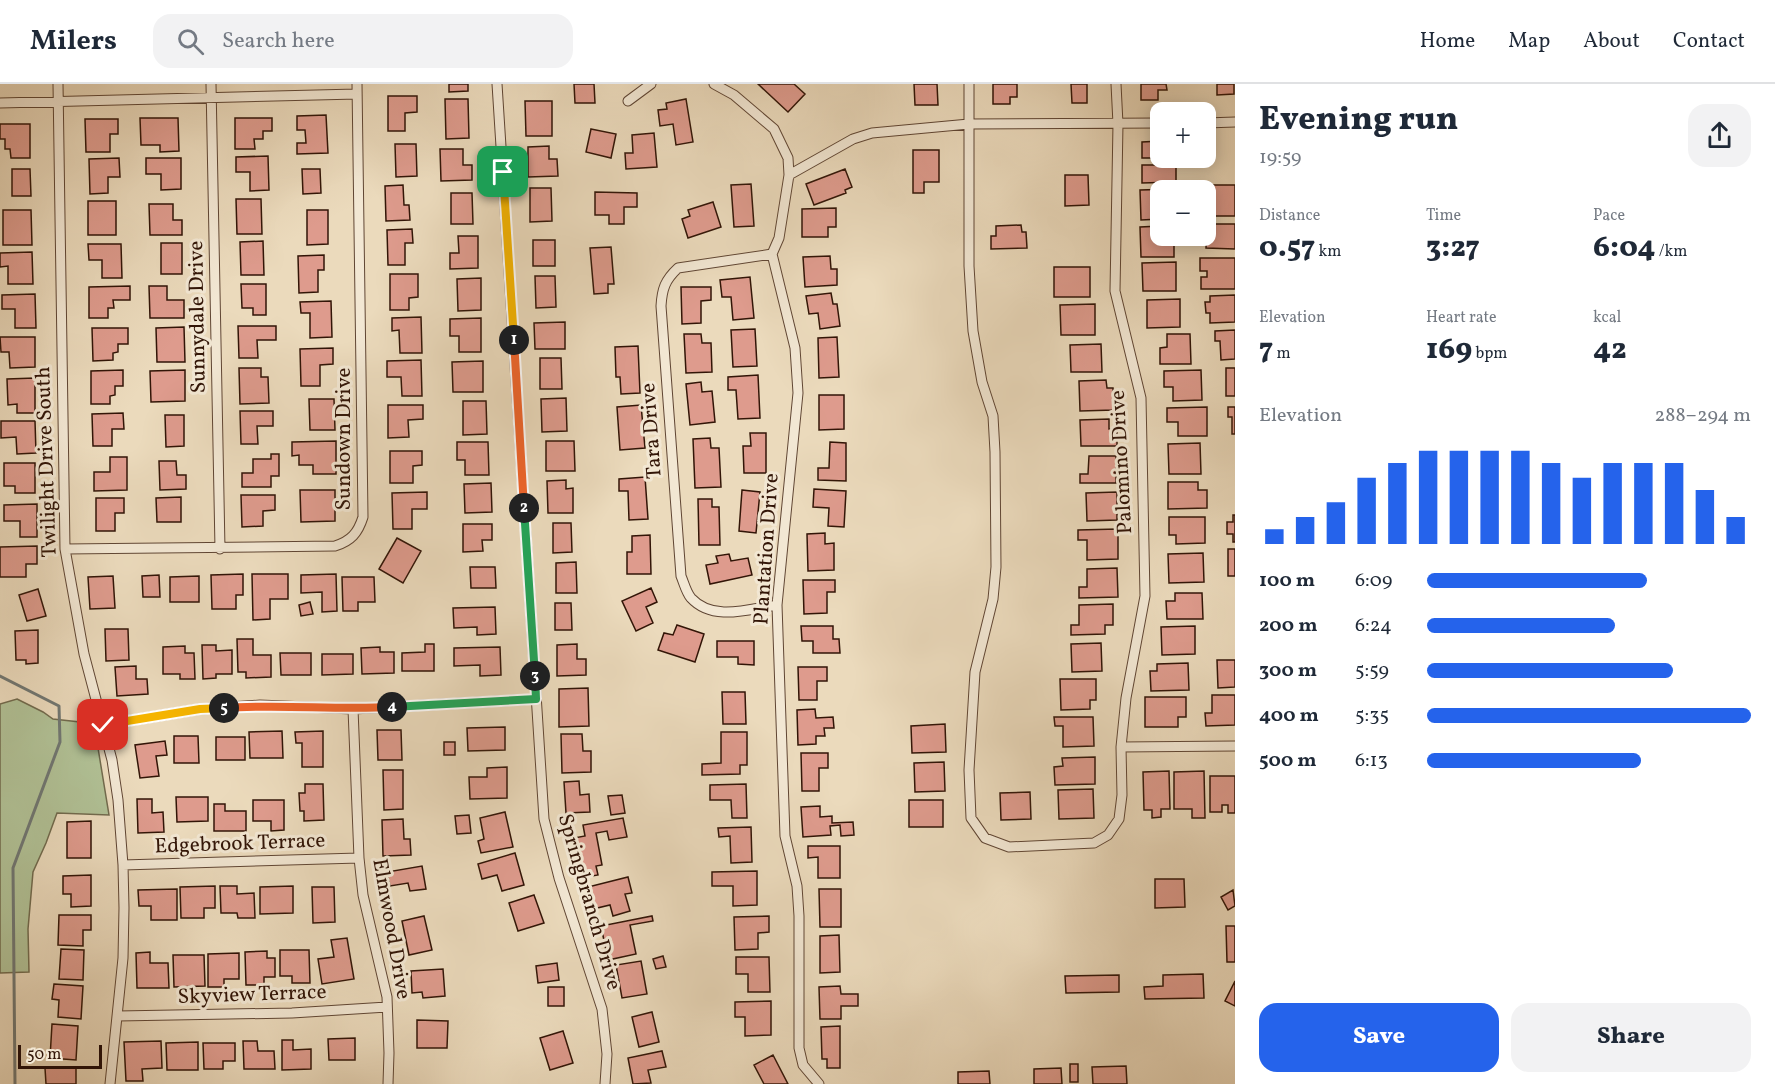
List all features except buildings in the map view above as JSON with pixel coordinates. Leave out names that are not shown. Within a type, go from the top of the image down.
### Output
[{"type":"street","name":"Twilight Drive South","points":[[58,84],[65,549],[84,654],[112,760],[123,865],[124,918],[118,1016],[110,1084]]},
{"type":"street","name":"Sunnydale Drive","points":[[211,84],[220,549]]},
{"type":"street","name":"Springbranch Drive","points":[[497,84],[544,819],[559,878],[602,1009],[607,1054],[605,1084]]},
{"type":"street","points":[[628,101],[651,84]]},
{"type":"street","points":[[714,84],[734,95],[774,129],[788,158],[789,175],[779,238],[772,254]]},
{"type":"street","points":[[969,84],[969,124]]},
{"type":"street","name":"Palomino Drive","points":[[969,124],[969,266],[973,331],[982,382],[993,416],[996,567],[993,599],[975,672],[969,770],[971,818],[985,838],[1009,847],[1094,843],[1108,835],[1119,819],[1122,795],[1121,747],[1126,698],[1145,596],[1141,398],[1115,291],[1118,124],[1116,84]]},
{"type":"street","points":[[0,103],[357,89]]},
{"type":"street","name":"Sundown Drive","points":[[65,549],[335,546],[345,543],[360,528],[363,518],[357,89]]},
{"type":"street","points":[[1216,123],[1235,122]]},
{"type":"street","points":[[789,175],[853,139],[872,133],[969,124],[1150,123]]},
{"type":"street","name":"Tara Drive","points":[[772,254],[678,268],[662,287],[661,306],[681,576],[691,597],[705,609],[711,611],[718,613],[777,605]]},
{"type":"street","name":"Plantation Drive","points":[[772,254],[795,348],[798,393],[777,605],[785,836],[797,886],[799,916],[799,1048],[803,1065],[819,1084]]},
{"type":"street","points":[[103,725],[200,709],[260,705],[352,709],[536,699]]},
{"type":"street","name":"Elmwood Drive","points":[[352,709],[359,858],[363,895],[387,997],[388,1084]]},
{"type":"street","points":[[1121,747],[1235,746]]},
{"type":"street","name":"Edgebrook Terrace","points":[[123,865],[359,858]]},
{"type":"street","name":"Skyview Terrace","points":[[118,1016],[292,1013],[387,1006]]},
{"type":"green space","points":[[17,699],[53,719],[89,723],[98,748],[109,815],[57,813],[33,872],[28,929],[29,972],[0,973],[0,704]]},
{"type":"waterway","points":[[0,676],[59,706],[60,742],[13,868],[15,1084]]},
{"type":"route","points":[[103,725],[200,709],[260,705],[352,709],[536,699],[503,172]]}]
